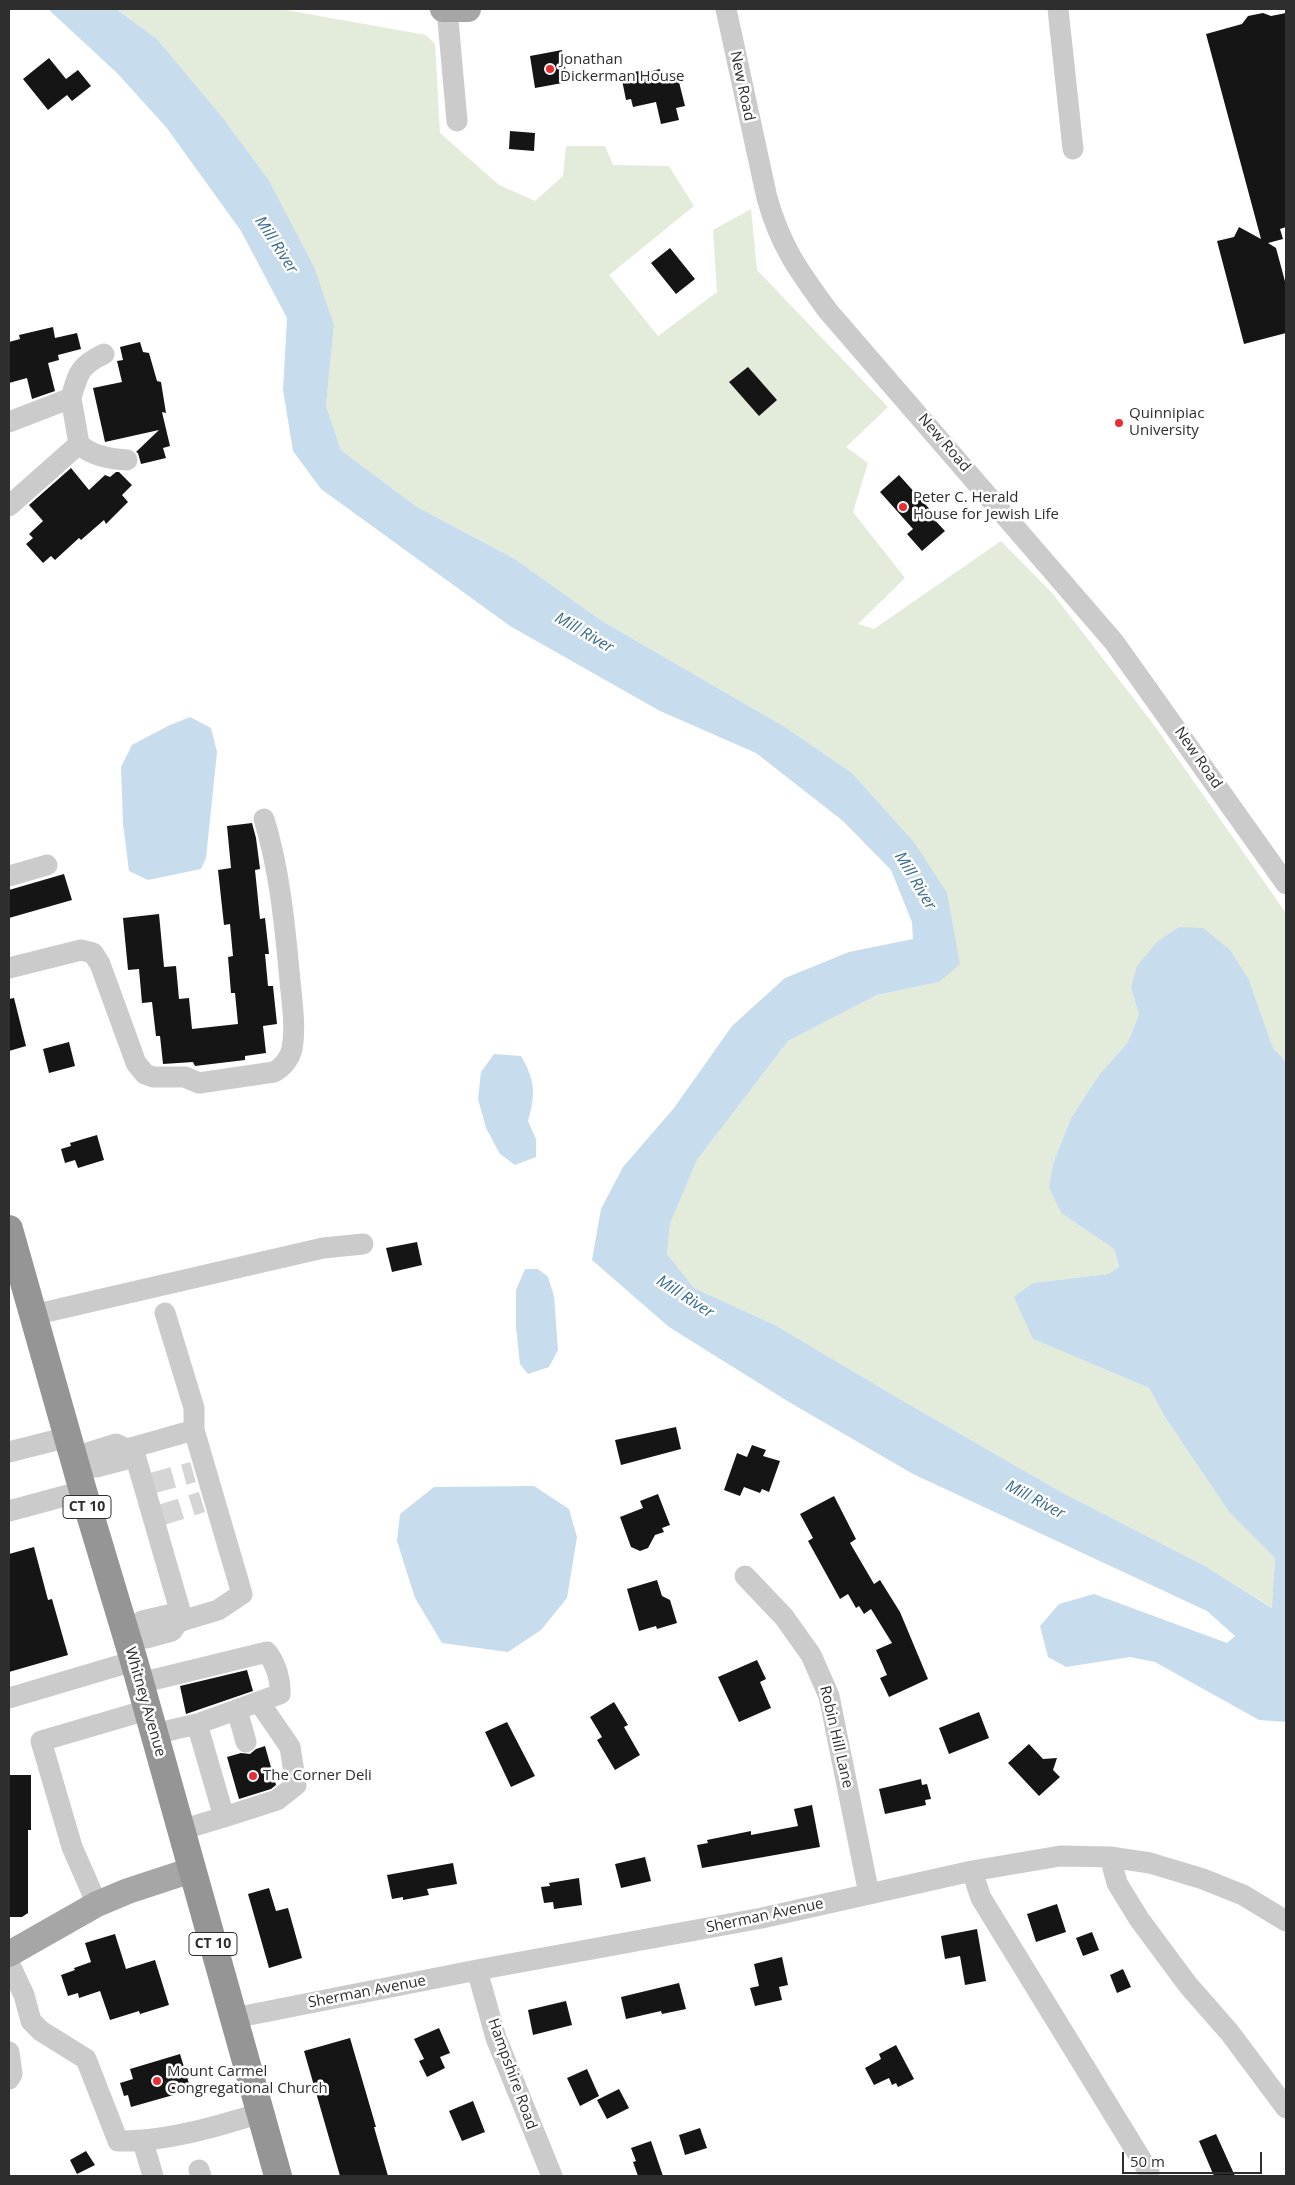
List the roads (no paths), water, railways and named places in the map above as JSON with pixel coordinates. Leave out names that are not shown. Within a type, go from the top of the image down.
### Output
[{"type":"highway","name":"Whitney Avenue","points":[[9,1229],[68,1437],[81,1463],[82,1491],[132,1633],[137,1672],[278,2176]]},
{"type":"main road","points":[[443,9],[468,9]]},
{"type":"main road","points":[[9,1954],[98,1904],[128,1891],[192,1870]]},
{"type":"street","points":[[447,9],[457,121]]},
{"type":"street","name":"New Road","points":[[726,9],[767,198],[775,225],[789,256],[828,311],[1114,642],[1286,884]]},
{"type":"street","points":[[1058,9],[1073,149]]},
{"type":"street","points":[[104,354],[89,361],[77,376],[71,398],[80,444],[86,451],[114,459],[127,460]]},
{"type":"street","points":[[9,422],[71,398]]},
{"type":"street","points":[[9,506],[80,444]]},
{"type":"street","points":[[9,968],[81,950],[92,952],[100,964],[136,1063],[145,1074],[153,1077],[185,1077],[199,1083],[274,1072],[282,1068],[292,1050],[294,1020],[287,945],[276,868],[273,849],[264,820]]},
{"type":"street","points":[[9,876],[47,865]]},
{"type":"street","points":[[34,1315],[322,1248],[363,1244]]},
{"type":"street","points":[[132,1633],[142,1621],[168,1615],[180,1622],[218,1610],[242,1594],[199,1470],[194,1430],[194,1408],[165,1313]]},
{"type":"street","points":[[81,1463],[96,1467],[123,1460],[130,1448],[194,1430]]},
{"type":"street","points":[[9,1452],[68,1437]]},
{"type":"street","points":[[130,1448],[148,1485],[157,1516],[180,1622]]},
{"type":"street","points":[[9,1511],[82,1491]]},
{"type":"street","name":"Robin Hill Lane","points":[[745,1576],[784,1617],[811,1655],[829,1696],[869,1894]]},
{"type":"street","points":[[9,1698],[137,1672],[267,1652],[273,1660],[280,1685],[280,1694],[197,1724],[151,1722],[41,1741],[72,1847],[98,1904]]},
{"type":"street","points":[[181,1830],[278,1800],[296,1785],[290,1747],[260,1702]]},
{"type":"street","points":[[237,1710],[246,1742]]},
{"type":"street","points":[[197,1724],[224,1817]]},
{"type":"street","name":"Sherman Avenue","points":[[234,2018],[477,1970],[762,1918],[972,1871],[1060,1856],[1110,1857],[1150,1863],[1203,1879],[1243,1895],[1286,1920]]},
{"type":"street","points":[[1110,1857],[1117,1883],[1139,1919],[1188,1985],[1230,2033],[1286,2108]]},
{"type":"street","points":[[972,1871],[981,1898],[1148,2172]]},
{"type":"street","points":[[9,1963],[24,1995],[31,2021],[41,2031],[86,2059],[118,2141],[143,2142],[234,2122],[260,2113]]},
{"type":"street","name":"Hampshire Road","points":[[477,1970],[496,2038],[552,2176]]},
{"type":"street","points":[[9,2052],[12,2074],[9,2079]]},
{"type":"street","points":[[143,2142],[153,2176]]},
{"type":"water","name":"Mill River","points":[[48,9],[116,9],[157,39],[223,118],[268,179],[314,267],[334,325],[326,406],[341,450],[417,507],[515,559],[602,621],[785,727],[852,773],[914,842],[947,893],[960,964],[939,982],[877,995],[788,1041],[697,1160],[670,1224],[667,1254],[694,1288],[775,1325],[1061,1492],[1205,1566],[1272,1608],[1275,1558],[1229,1512],[1165,1417],[1149,1388],[1033,1339],[1014,1297],[1033,1283],[1108,1274],[1119,1267],[1114,1249],[1061,1213],[1049,1188],[1053,1164],[1071,1118],[1099,1075],[1128,1042],[1139,1014],[1131,988],[1137,966],[1158,941],[1179,927],[1203,928],[1230,950],[1249,980],[1273,1048],[1286,1062],[1286,1722],[1259,1720],[1155,1662],[1130,1657],[1066,1667],[1048,1657],[1040,1626],[1059,1604],[1094,1594],[1227,1643],[1235,1636],[1207,1611],[913,1474],[789,1402],[669,1327],[592,1260],[601,1209],[623,1167],[674,1108],[732,1026],[785,978],[849,952],[913,939],[912,922],[891,870],[843,821],[756,753],[660,711],[510,626],[321,489],[293,451],[283,390],[287,318],[241,231],[166,127],[117,73]]},
{"type":"water","points":[[190,717],[211,728],[217,752],[206,858],[201,869],[148,880],[129,871],[123,823],[121,767],[132,745]]},
{"type":"water","points":[[494,1054],[521,1056],[529,1072],[533,1087],[528,1121],[536,1139],[536,1157],[515,1165],[500,1154],[486,1128],[478,1099],[481,1072]]},
{"type":"water","points":[[525,1269],[538,1269],[548,1277],[554,1296],[558,1350],[549,1367],[528,1374],[520,1364],[516,1327],[516,1290]]},
{"type":"water","points":[[534,1486],[569,1509],[577,1537],[567,1598],[541,1630],[508,1652],[442,1643],[415,1598],[397,1541],[400,1514],[434,1487]]},
{"type":"tunnel","points":[[153,1483],[193,1472]]},
{"type":"tunnel","points":[[161,1515],[202,1502]]},
{"type":"place","name":"Jonathan Dickerman House","points":[[550,69]]},
{"type":"place","name":"Quinnipiac University","points":[[1119,423]]},
{"type":"place","name":"Peter C. Herald House for Jewish Life","points":[[903,507]]},
{"type":"place","name":"The Corner Deli","points":[[253,1776]]},
{"type":"place","name":"Mount Carmel Congregational Church","points":[[157,2081]]}]
